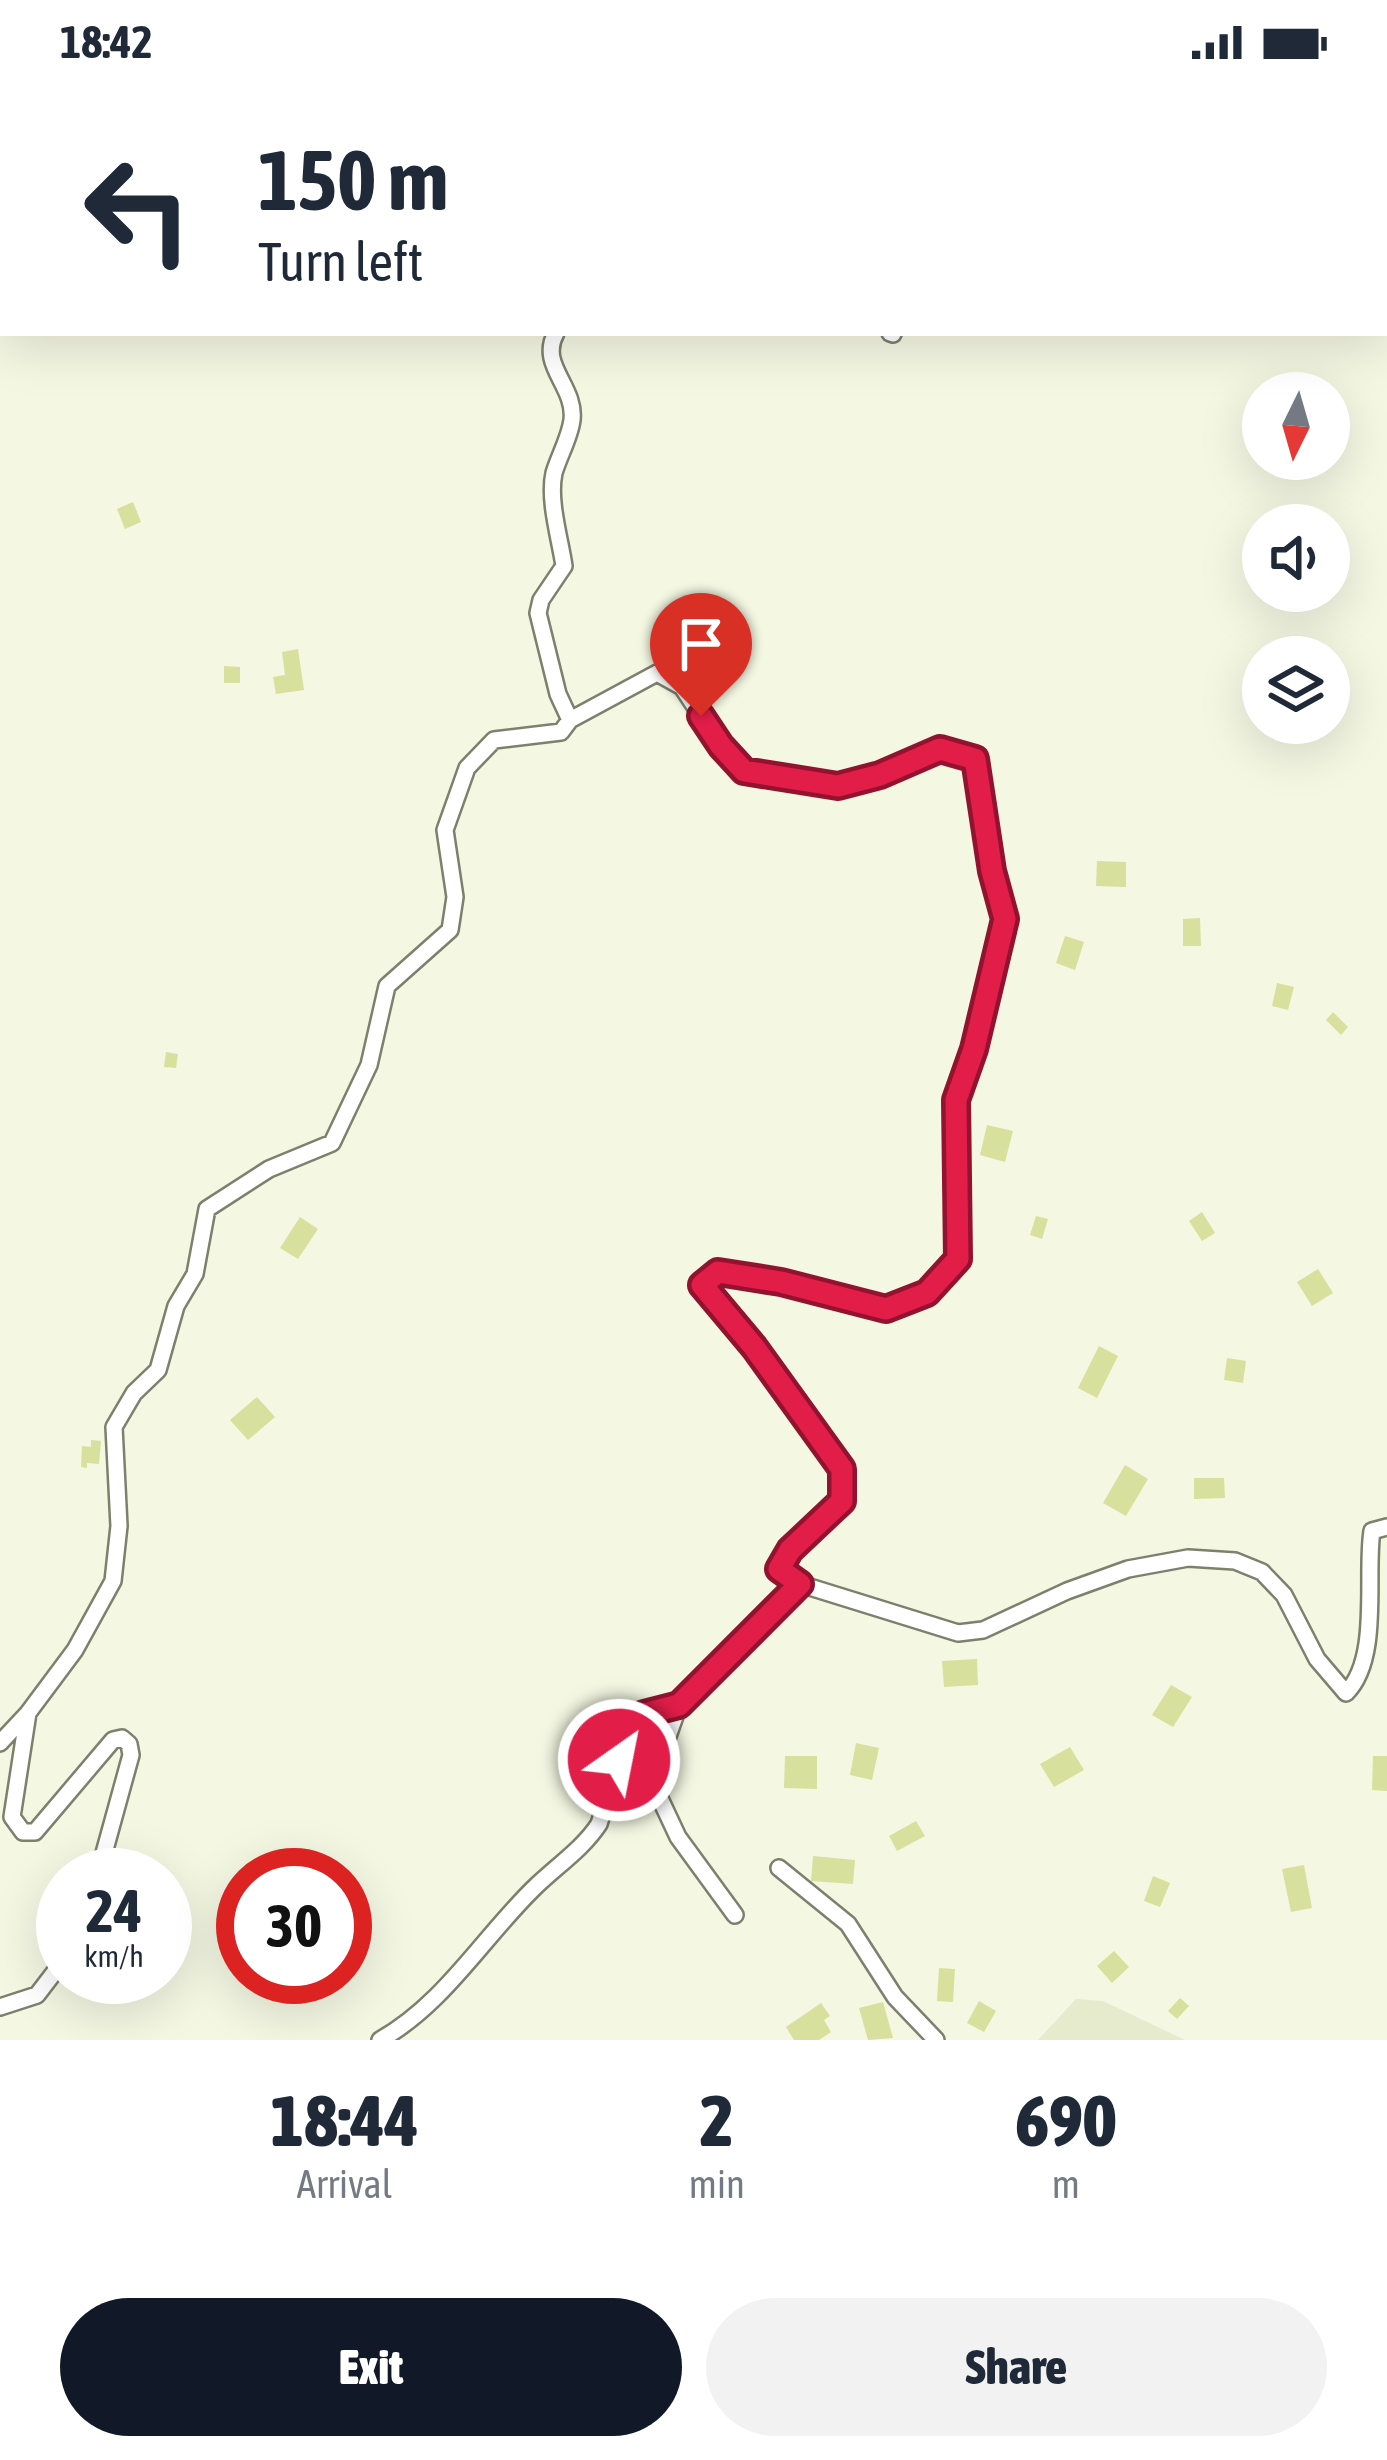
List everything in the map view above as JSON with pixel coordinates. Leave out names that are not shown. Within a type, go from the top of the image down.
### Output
[{"type":"street","points":[[554,336],[549,346],[551,364],[569,392],[572,419],[553,479],[564,566],[541,600],[538,613],[558,694],[570,720]]},
{"type":"street","points":[[0,1743],[75,1650],[113,1581],[119,1526],[113,1427],[134,1393],[158,1370],[176,1306],[195,1274],[208,1209],[268,1169],[332,1143],[369,1065],[387,986],[450,930],[455,897],[445,830],[467,768],[494,740],[561,731],[570,720],[657,674],[682,687],[721,746],[744,771],[838,786],[880,775],[940,749],[975,759],[992,871],[1005,919],[974,1049],[956,1100],[958,1259],[927,1293],[886,1309],[781,1282],[718,1272],[702,1285],[754,1347],[842,1469],[842,1501],[790,1550],[779,1569],[800,1584],[958,1633],[983,1630],[1066,1591],[1128,1569],[1188,1558],[1235,1561],[1262,1572],[1284,1594],[1317,1659],[1346,1693],[1354,1685],[1370,1624],[1372,1531],[1387,1527]]},
{"type":"street","points":[[734,1915],[678,1837],[656,1790],[658,1766],[679,1705],[800,1584]]},
{"type":"street","points":[[380,2040],[447,1985],[532,1890],[590,1838],[599,1824],[629,1728],[644,1714],[679,1705]]},
{"type":"street","points":[[28,1713],[12,1817],[23,1832],[35,1832],[113,1740],[122,1738],[129,1744],[131,1755],[105,1848]]},
{"type":"street","points":[[779,1868],[848,1924],[895,1997],[936,2040]]},
{"type":"street","points":[[0,2007],[36,1996]]},
{"type":"shaded area","points":[[1076,1999],[1103,2001],[1185,2040],[1038,2040]]},
{"type":"building","points":[[133,502],[141,522],[125,529],[117,509]]},
{"type":"building","points":[[298,649],[304,690],[276,694],[273,677],[285,675],[282,652]]},
{"type":"building","points":[[224,666],[240,667],[240,683],[224,683]]},
{"type":"building","points":[[1097,861],[1126,862],[1126,887],[1096,886]]},
{"type":"building","points":[[1200,918],[1201,946],[1183,946],[1183,919]]},
{"type":"building","points":[[1065,936],[1084,942],[1075,970],[1056,963]]},
{"type":"building","points":[[1277,983],[1294,987],[1288,1010],[1272,1006]]},
{"type":"building","points":[[1333,1012],[1348,1027],[1341,1035],[1326,1020]]},
{"type":"building","points":[[166,1052],[178,1054],[176,1068],[164,1067]]},
{"type":"building","points":[[987,1125],[1013,1131],[1005,1162],[980,1155]]},
{"type":"building","points":[[1202,1212],[1215,1233],[1202,1241],[1189,1221]]},
{"type":"building","points":[[1036,1216],[1048,1219],[1042,1239],[1030,1235]]},
{"type":"building","points":[[300,1217],[318,1229],[298,1259],[280,1248]]},
{"type":"building","points":[[1318,1269],[1333,1293],[1312,1306],[1297,1282]]},
{"type":"building","points":[[1099,1346],[1118,1356],[1097,1398],[1078,1388]]},
{"type":"building","points":[[1227,1358],[1246,1361],[1243,1383],[1224,1380]]},
{"type":"building","points":[[257,1397],[275,1417],[248,1440],[230,1420]]},
{"type":"building","points":[[91,1440],[101,1441],[99,1464],[81,1467],[82,1446],[91,1447]]},
{"type":"building","points":[[1125,1465],[1148,1479],[1126,1516],[1103,1503]]},
{"type":"building","points":[[1194,1478],[1224,1478],[1225,1498],[1194,1499]]},
{"type":"building","points":[[977,1659],[978,1685],[944,1687],[942,1661]]},
{"type":"building","points":[[1171,1685],[1192,1697],[1173,1727],[1152,1715]]},
{"type":"building","points":[[856,1743],[879,1748],[872,1780],[850,1775]]},
{"type":"building","points":[[1070,1747],[1084,1770],[1054,1787],[1040,1764]]},
{"type":"building","points":[[785,1756],[817,1756],[817,1789],[784,1788]]},
{"type":"building","points":[[1373,1756],[1387,1756],[1387,1791],[1372,1790]]},
{"type":"building","points":[[916,1821],[925,1836],[897,1851],[889,1836]]},
{"type":"building","points":[[813,1856],[855,1860],[853,1884],[811,1881]]},
{"type":"building","points":[[1304,1865],[1312,1908],[1291,1912],[1282,1869]]},
{"type":"building","points":[[1153,1876],[1170,1883],[1160,1907],[1144,1901]]},
{"type":"building","points":[[1114,1951],[1129,1967],[1112,1983],[1097,1966]]},
{"type":"building","points":[[939,1968],[955,1969],[953,2002],[937,2001]]},
{"type":"building","points":[[1180,1998],[1189,2006],[1177,2019],[1168,2011]]},
{"type":"building","points":[[979,2001],[996,2011],[984,2032],[967,2023]]},
{"type":"building","points":[[883,2002],[893,2038],[868,2040],[859,2008]]},
{"type":"building","points":[[821,2003],[830,2016],[824,2020],[831,2032],[819,2040],[794,2040],[786,2027]]},
{"type":"route","points":[[619,1760],[629,1728],[644,1714],[679,1705],[800,1584],[779,1569],[790,1550],[842,1501],[842,1469],[754,1347],[702,1285],[718,1272],[781,1282],[886,1309],[927,1293],[958,1259],[956,1100],[974,1049],[1005,919],[992,871],[975,759],[940,749],[880,775],[838,786],[744,771],[701,716]]}]
